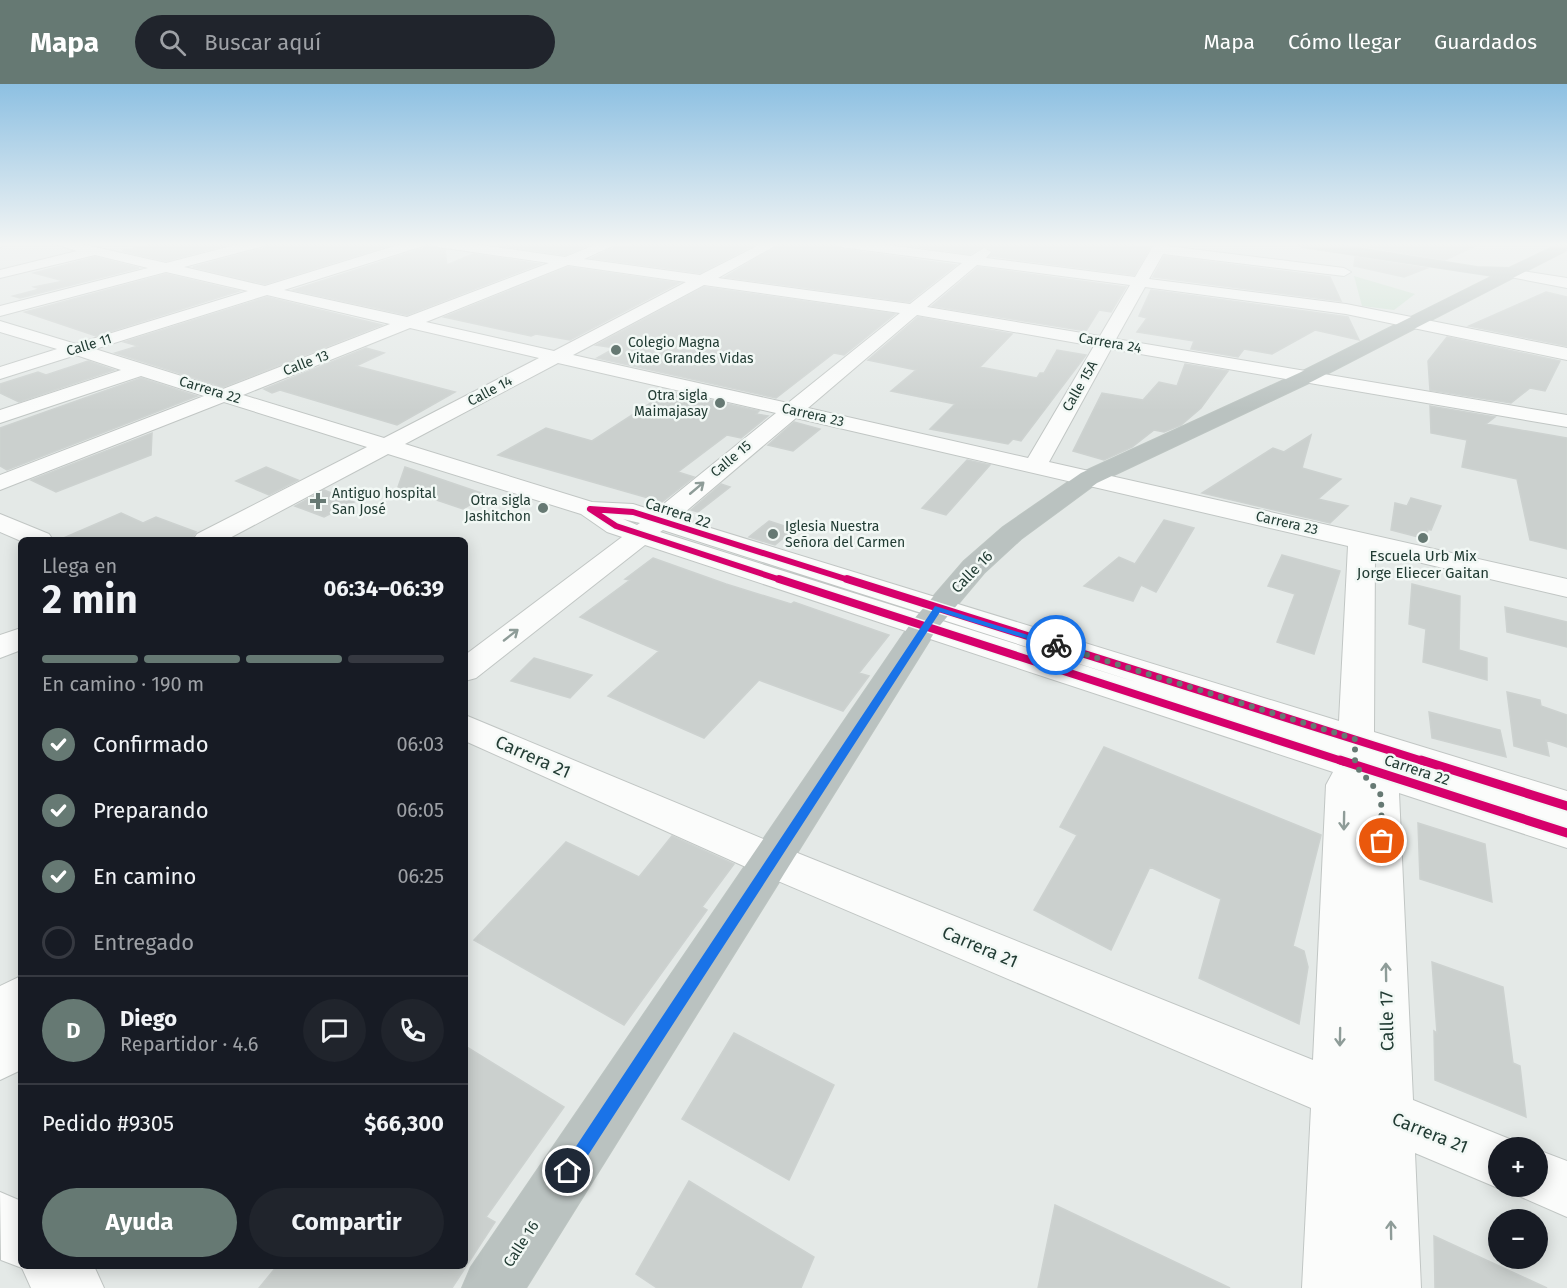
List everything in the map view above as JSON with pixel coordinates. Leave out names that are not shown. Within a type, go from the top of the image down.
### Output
[{"type":"highway","name":"Calle 16","points":[[492,1288],[931,617],[974,567],[1012,532],[1089,478],[1306,377],[1459,299]]},
{"type":"street","points":[[0,311],[46,299]]},
{"type":"street","name":"Calle 11","points":[[3,366],[229,299]]},
{"type":"street","name":"Carrera 23","points":[[306,299],[1567,588]]},
{"type":"street","name":"Calle 13","points":[[0,483],[469,299]]},
{"type":"street","name":"Calle 14","points":[[212,537],[666,299]]},
{"type":"street","name":"Carrera 24","points":[[837,299],[1567,421]]},
{"type":"street","name":"Calle 15","points":[[468,668],[627,520],[779,407],[916,299]]},
{"type":"street","name":"Calle 15A","points":[[1035,466],[1131,299]]},
{"type":"street","points":[[1271,299],[1346,309],[1567,354]]},
{"type":"street","points":[[1345,299],[1346,309]]},
{"type":"street","name":"Carrera 22","points":[[0,326],[627,520],[1355,752],[1567,833]]},
{"type":"street","points":[[0,417],[141,369]]},
{"type":"street","name":"Calle 15","points":[[678,477],[779,407]]},
{"type":"street","points":[[0,522],[33,537]]},
{"type":"street","points":[[1332,1288],[1339,1097],[1345,785],[1355,752],[1362,541]]},
{"type":"street","points":[[0,648],[18,639]]},
{"type":"street","name":"Carrera 21","points":[[468,728],[771,860],[1488,1157]]},
{"type":"street","name":"Carrera 22","points":[[1355,752],[1567,806]]},
{"type":"street","name":"Calle 17","points":[[1355,752],[1381,795],[1391,1288]]},
{"type":"street","points":[[0,1015],[18,1000]]},
{"type":"street","points":[[0,1056],[18,1041]]},
{"type":"street","points":[[1548,1181],[1567,1190]]},
{"type":"street","points":[[0,1220],[18,1237]]},
{"type":"street","points":[[53,1269],[74,1288]]},
{"type":"green space","points":[[1360,299],[1408,299],[1394,310],[1362,306]]},
{"type":"building","points":[[73,299],[213,299],[96,336],[25,312]]},
{"type":"building","points":[[260,299],[276,299],[382,325],[223,387],[115,353],[138,346],[124,342]]},
{"type":"building","points":[[335,299],[448,299],[407,315]]},
{"type":"building","points":[[488,299],[648,299],[570,340],[536,334],[531,336],[444,317]]},
{"type":"building","points":[[681,299],[790,299],[895,314],[844,355],[834,353],[776,398],[597,358],[615,348],[596,345]]},
{"type":"building","points":[[888,299],[913,299],[909,302]]},
{"type":"building","points":[[940,299],[1119,299],[1111,312],[1099,310],[1086,331],[932,306]]},
{"type":"building","points":[[1147,299],[1218,299],[1348,317],[1359,340],[1315,330],[1272,354],[1244,349],[1238,357],[1191,349],[1194,341],[1137,332],[1147,318],[1139,316]]},
{"type":"building","points":[[1530,299],[1567,299],[1567,346],[1469,326]]},
{"type":"building","points":[[918,317],[1012,334],[980,367],[1037,378],[1040,373],[1044,373],[1057,350],[1086,355],[1021,441],[1013,439],[1008,444],[930,429],[955,404],[891,391],[916,370],[868,360]]},
{"type":"building","points":[[1447,337],[1560,361],[1545,391],[1530,388],[1511,403],[1430,390],[1428,361]]},
{"type":"building","points":[[366,348],[384,353],[356,366],[455,392],[397,425],[280,390],[272,393],[264,389]]},
{"type":"building","points":[[88,361],[114,370],[19,402],[0,393],[0,384],[38,372],[46,375]]},
{"type":"building","points":[[1185,364],[1228,371],[1201,408],[1181,425],[1164,432],[1154,430],[1132,447],[1104,460],[1073,451],[1102,393],[1143,400],[1159,382],[1177,386]]},
{"type":"building","points":[[141,378],[197,396],[7,470],[0,466],[0,428]]},
{"type":"building","points":[[669,391],[759,411],[756,414],[768,416],[741,438],[727,435],[678,472],[694,477],[662,502],[498,455],[546,428],[592,441]]},
{"type":"building","points":[[1430,406],[1495,417],[1486,424],[1567,438],[1567,549],[1530,540],[1517,479],[1462,467],[1467,440],[1431,433]]},
{"type":"building","points":[[794,422],[820,429],[793,451],[768,445]]},
{"type":"building","points":[[152,433],[151,455],[56,492],[31,480]]},
{"type":"building","points":[[1311,435],[1302,468],[1341,479],[1318,499],[1348,506],[1330,523],[1202,493],[1273,448],[1284,452]]},
{"type":"building","points":[[967,460],[990,465],[946,515],[922,508]]},
{"type":"building","points":[[266,467],[298,480],[269,495],[236,481]]},
{"type":"building","points":[[405,467],[487,495],[463,509],[398,487]]},
{"type":"building","points":[[721,484],[730,487],[698,512],[691,510]]},
{"type":"building","points":[[324,490],[354,502],[324,517],[295,506]]},
{"type":"building","points":[[1411,498],[1441,506],[1431,530],[1428,529],[1426,539],[1391,530],[1395,503],[1407,506]]},
{"type":"building","points":[[121,513],[143,523],[156,517],[196,532],[193,537],[66,537]]},
{"type":"building","points":[[1164,520],[1194,528],[1156,592],[1141,585],[1133,601],[1084,586],[1119,557],[1135,564]]},
{"type":"building","points":[[769,521],[794,529],[775,545],[749,537]]},
{"type":"building","points":[[1282,555],[1340,571],[1314,654],[1277,642],[1295,594],[1268,586]]},
{"type":"building","points":[[653,558],[726,584],[791,604],[794,602],[889,635],[859,673],[869,676],[843,711],[759,680],[704,738],[608,696],[659,651],[580,617],[630,580],[625,579]]},
{"type":"building","points":[[1412,584],[1460,596],[1459,650],[1487,658],[1487,680],[1423,662],[1426,629],[1409,624]]},
{"type":"building","points":[[1505,607],[1567,622],[1567,647],[1507,632]]},
{"type":"building","points":[[534,658],[592,675],[570,698],[511,681]]},
{"type":"building","points":[[1507,692],[1540,700],[1541,706],[1567,715],[1567,747],[1546,740],[1549,756],[1514,746]]},
{"type":"building","points":[[1429,712],[1500,730],[1506,757],[1432,738]]},
{"type":"building","points":[[1104,747],[1321,835],[1293,946],[1304,951],[1308,967],[1299,1024],[1199,978],[1221,899],[1150,867],[1111,950],[1034,910],[1077,835],[1060,827]]},
{"type":"building","points":[[1418,823],[1485,844],[1492,902],[1420,879]]},
{"type":"building","points":[[672,836],[734,864],[702,907],[707,910],[624,1025],[474,940],[566,842],[639,877]]},
{"type":"building","points":[[1432,962],[1503,987],[1513,1063],[1520,1066],[1526,1117],[1435,1080],[1434,1031],[1437,1033]]},
{"type":"building","points":[[734,1033],[834,1085],[789,1180],[682,1119]]},
{"type":"building","points":[[468,1048],[564,1107],[486,1217],[495,1222],[468,1263]]},
{"type":"building","points":[[689,1181],[814,1257],[801,1288],[657,1288],[636,1274]]},
{"type":"building","points":[[1055,1205],[1230,1288],[1038,1288]]},
{"type":"building","points":[[1434,1236],[1488,1261],[1488,1269],[1506,1269],[1547,1288],[1435,1288]]},
{"type":"building","points":[[275,1269],[464,1269],[452,1288],[259,1288]]},
{"type":"cycle path","points":[[1567,806],[633,512],[590,509],[616,526],[641,535],[1567,833]]},
{"type":"way so far","points":[[1056,645],[1355,739],[1355,765],[1381,795],[1382,841]]},
{"type":"place","name":"Colegio Magna Vitae Grandes Vidas","points":[[616,350]]},
{"type":"place","name":"Otra sigla Maimajasay","points":[[720,403]]},
{"type":"place","name":"Antiguo hospital San José","points":[[318,501]]},
{"type":"place","name":"Otra sigla Jashitchon","points":[[543,508]]},
{"type":"place","name":"Iglesia Nuestra Señora del Carmen","points":[[773,534]]},
{"type":"place","name":"Escuela Urb Mix Jorge Eliecer Gaitan","points":[[1423,538]]},
{"type":"route","points":[[568,1171],[924,626],[938,608],[1056,645]]}]
